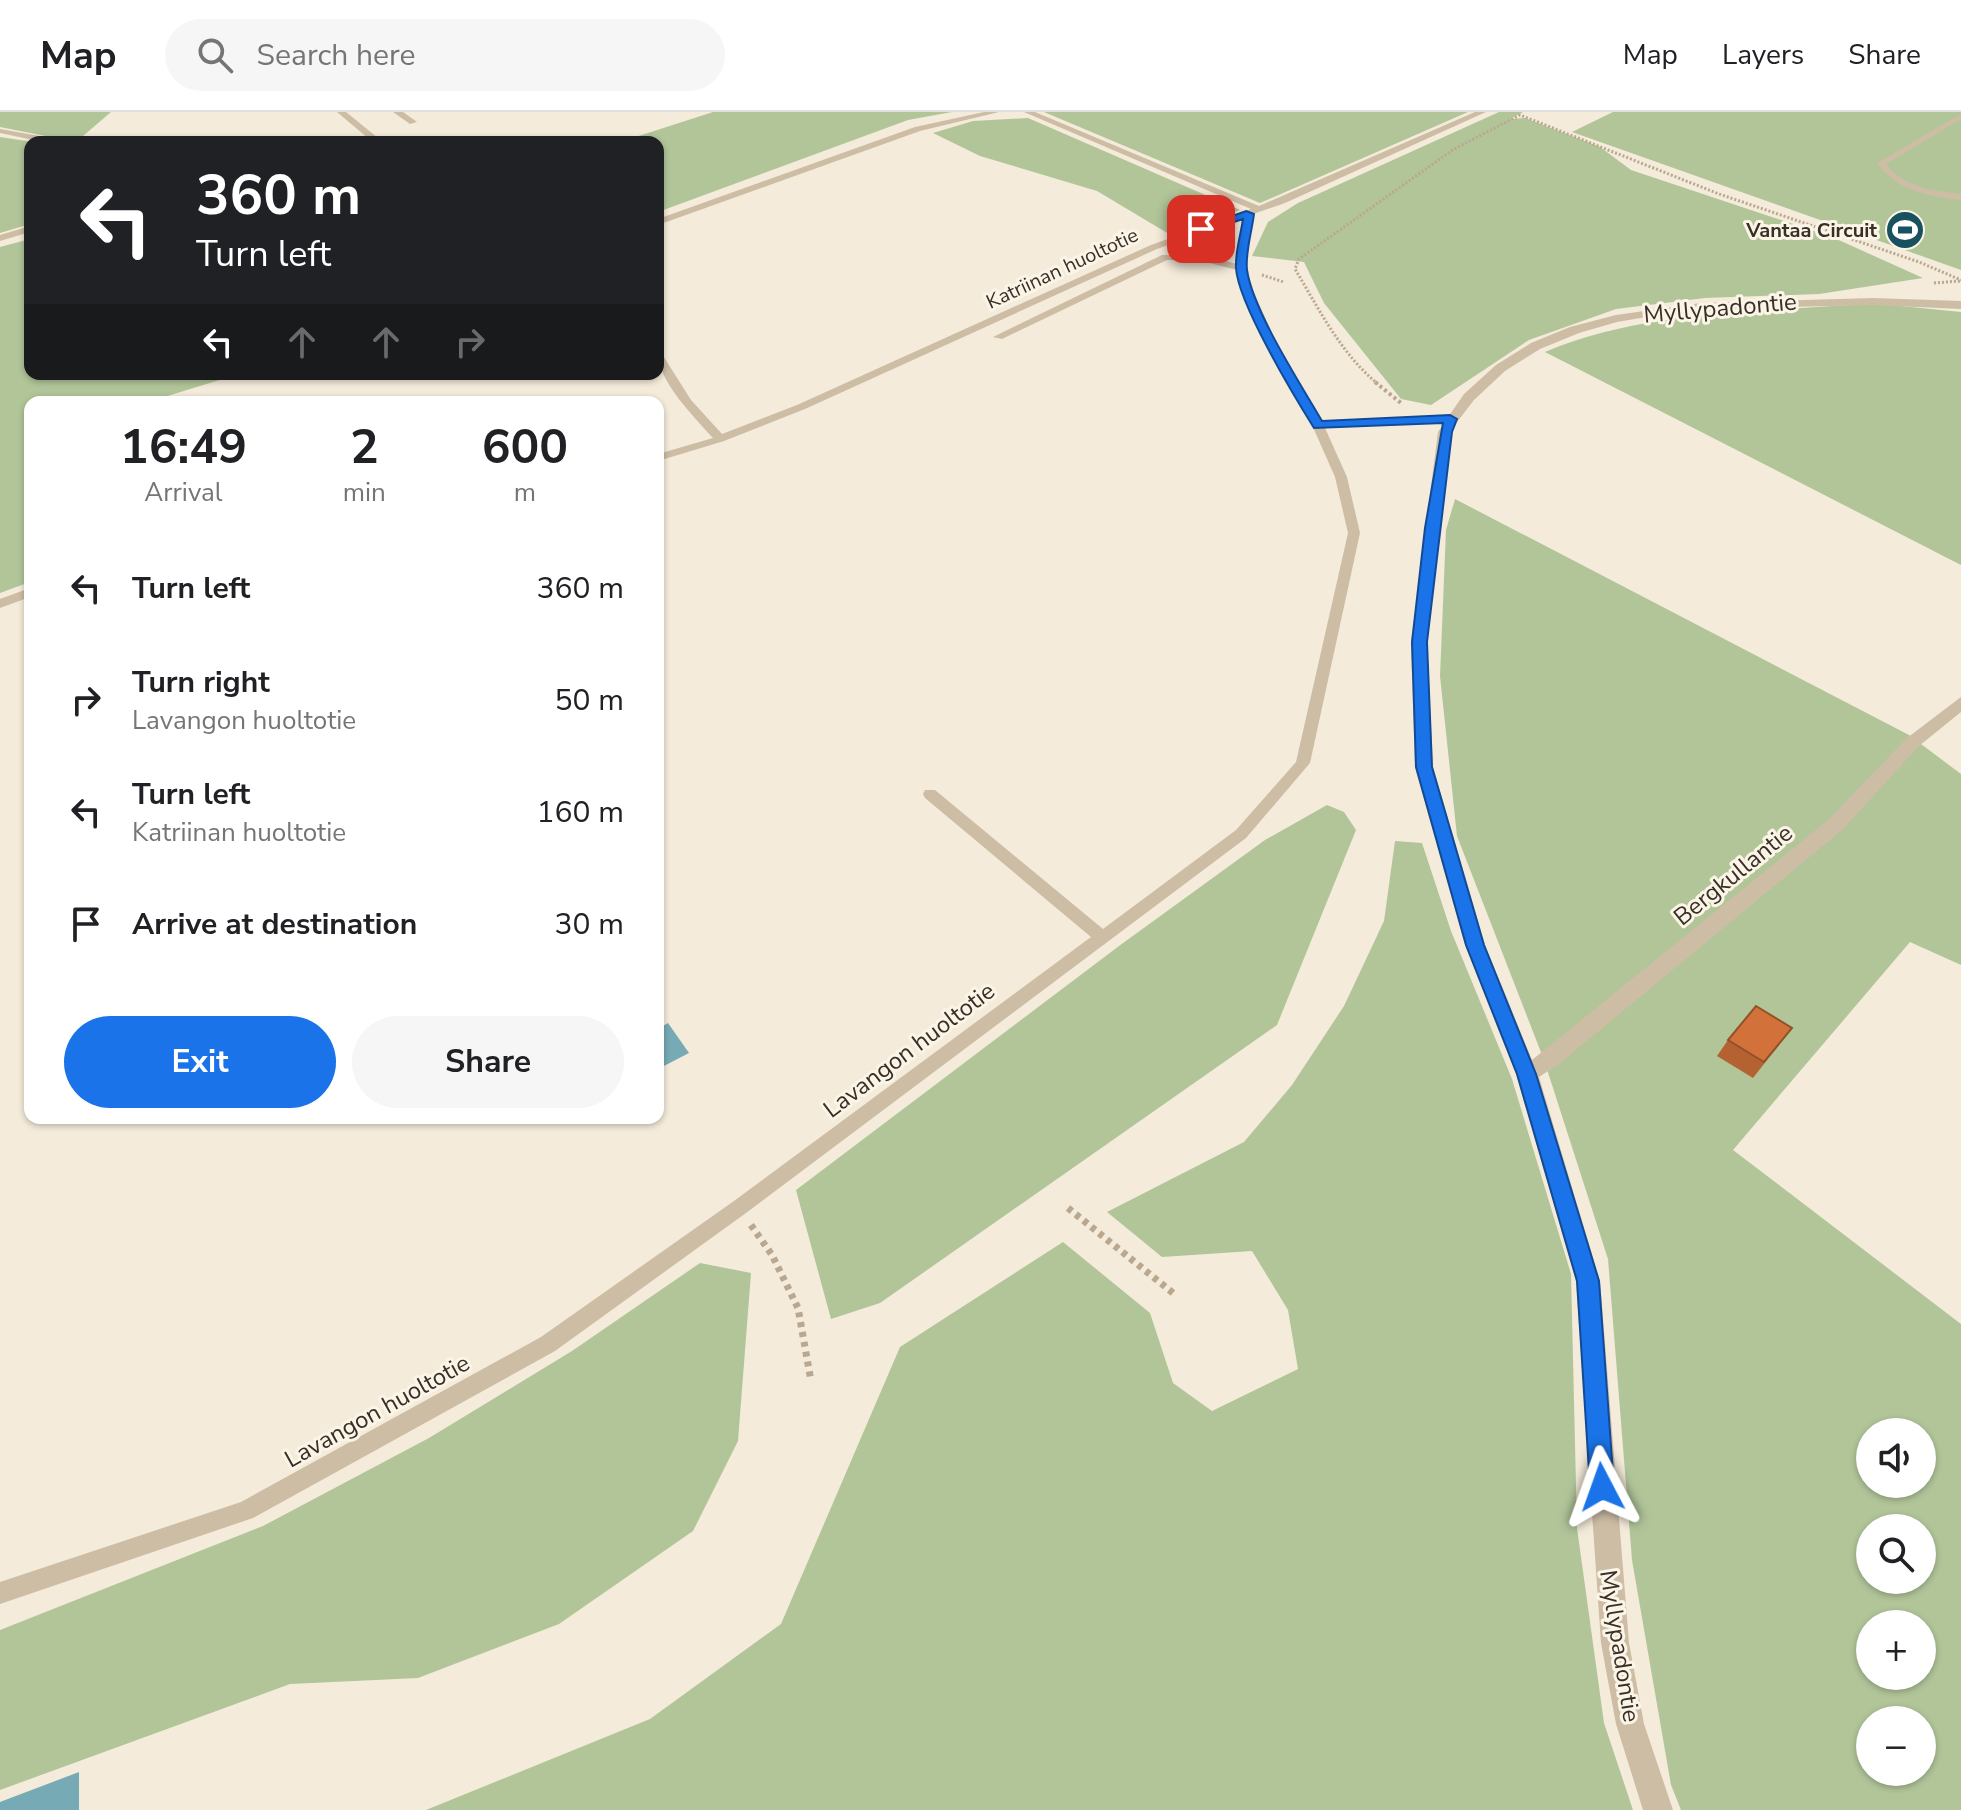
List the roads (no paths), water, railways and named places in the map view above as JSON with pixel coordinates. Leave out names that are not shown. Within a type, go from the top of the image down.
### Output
[{"type":"street","name":"Myllypadontie","points":[[1658,1810],[1630,1724],[1615,1643],[1588,1281],[1527,1074],[1475,945],[1424,767],[1419,642],[1445,432],[1450,419],[1492,375],[1530,350],[1574,331],[1623,317],[1689,307],[1841,299],[1961,305]]},
{"type":"street","name":"Bergkullantie","points":[[1527,1074],[1553,1057],[1835,825],[1913,742],[1961,703]]},
{"type":"lane","points":[[341,112],[370,136]]},
{"type":"lane","points":[[397,112],[413,122]]},
{"type":"lane","points":[[664,220],[918,129],[995,112]]},
{"type":"lane","points":[[998,337],[1165,257],[1198,257],[1241,268],[1254,212],[1028,112]]},
{"type":"lane","name":"Katriinan huoltotie","points":[[664,456],[720,439],[928,351],[1154,247],[1254,212],[1482,112]]},
{"type":"lane","points":[[1961,116],[1881,163],[1892,176],[1905,184],[1927,192],[1961,197]]},
{"type":"lane","points":[[0,131],[25,136]]},
{"type":"lane","points":[[0,238],[24,231]]},
{"type":"lane","name":"Lavangon huoltotie","points":[[0,1593],[246,1511],[548,1344],[740,1207],[1241,834],[1303,763],[1354,533],[1341,477],[1318,425],[1271,342],[1241,268]]},
{"type":"lane","points":[[664,366],[687,402],[720,439]]},
{"type":"lane","points":[[1318,425],[1450,419]]},
{"type":"lane","points":[[0,604],[24,594]]},
{"type":"lane","points":[[930,794],[1102,937]]},
{"type":"water","points":[[668,1023],[689,1053],[664,1066],[664,1025]]},
{"type":"water","points":[[79,1772],[79,1810],[0,1810],[0,1802]]},
{"type":"place","name":"Vantaa Circuit","points":[[1905,230]]}]
